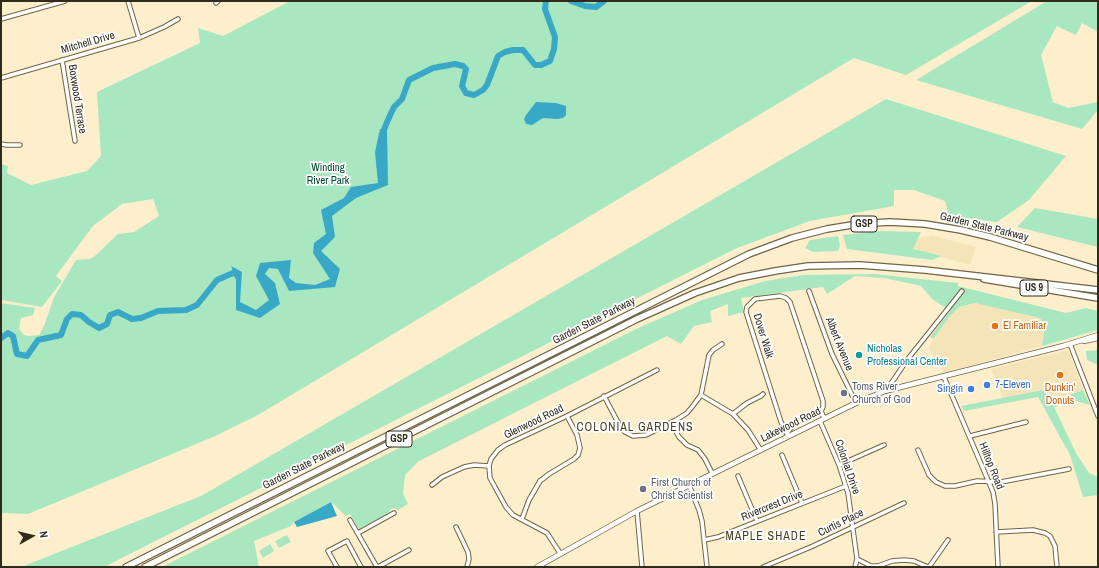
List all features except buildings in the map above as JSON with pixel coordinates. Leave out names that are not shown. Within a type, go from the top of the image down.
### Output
[{"type":"highway","name":"Garden State Parkway","points":[[126,567],[750,254],[792,238],[827,229],[858,224],[890,222],[925,224],[990,237],[1098,270]]},
{"type":"highway","name":"Garden State Parkway","points":[[145,567],[637,319],[708,288],[751,275],[795,268],[821,266],[881,266],[1098,290]]},
{"type":"highway","name":"US 9","points":[[970,275],[991,281],[1098,298]]},
{"type":"main road","name":"Lakewood Road","points":[[1070,344],[1098,334]]},
{"type":"main road","name":"Lakewood Road","points":[[538,567],[637,511],[760,450],[787,434],[822,420],[856,403],[885,392],[1070,344],[1088,340],[1098,340]]},
{"type":"street","points":[[1,19],[65,1]]},
{"type":"street","points":[[128,1],[139,38]]},
{"type":"street","name":"Mitchell Drive","points":[[1,78],[139,38],[178,19]]},
{"type":"street","name":"Boxwood Terrace","points":[[62,60],[75,141]]},
{"type":"street","points":[[1,144],[7,146],[20,145]]},
{"type":"street","name":"Albert Avenue","points":[[809,291],[832,354],[856,403]]},
{"type":"street","points":[[885,392],[907,360],[962,291]]},
{"type":"street","name":"Dover Walk","points":[[787,434],[781,422],[746,312],[747,307],[755,299],[780,296],[786,298],[790,302],[823,401],[823,407],[820,411]]},
{"type":"street","points":[[604,396],[621,428],[629,435],[646,435],[671,423],[687,413],[701,395],[709,355],[713,350],[722,344]]},
{"type":"street","points":[[1070,344],[1098,416]]},
{"type":"street","name":"Glenwood Road","points":[[489,466],[494,455],[502,448],[657,370]]},
{"type":"street","name":"Hilltop Road","points":[[944,377],[995,498],[998,567]]},
{"type":"street","points":[[733,414],[747,403],[762,396],[763,394]]},
{"type":"street","points":[[701,395],[733,414],[748,430],[760,450]]},
{"type":"street","points":[[1095,407],[1098,411]]},
{"type":"street","points":[[787,434],[795,423],[820,411],[822,420]]},
{"type":"street","points":[[522,520],[529,500],[540,482],[549,474],[578,455],[580,448],[577,435],[567,416]]},
{"type":"street","name":"Colonial Drive","points":[[822,420],[848,493],[854,526],[857,559],[855,567]]},
{"type":"street","points":[[970,436],[1026,422]]},
{"type":"street","points":[[671,423],[679,437],[687,445],[698,450],[712,473]]},
{"type":"street","points":[[839,465],[884,445]]},
{"type":"street","points":[[918,450],[929,474],[936,482],[945,486],[955,486],[977,481],[1001,482],[1069,469]]},
{"type":"street","points":[[782,455],[802,503]]},
{"type":"street","points":[[432,485],[442,477],[464,467],[474,465],[489,466],[490,478],[506,507],[513,515],[547,533],[560,554]]},
{"type":"street","points":[[738,476],[757,521]]},
{"type":"street","points":[[689,485],[701,515],[707,567]]},
{"type":"street","name":"Rivercrest Drive","points":[[704,540],[718,537],[846,486]]},
{"type":"street","name":"Curtis Place","points":[[763,567],[771,566],[904,503]]},
{"type":"street","points":[[637,511],[642,567]]},
{"type":"street","points":[[358,533],[394,513]]},
{"type":"street","points":[[350,520],[376,567],[409,550]]},
{"type":"street","points":[[456,527],[468,552],[469,559],[467,567]]},
{"type":"street","points":[[996,532],[1033,530],[1045,533],[1050,536],[1055,546],[1057,567]]},
{"type":"street","points":[[857,559],[871,566],[879,566],[904,560],[914,561],[928,567],[948,540]]},
{"type":"street","points":[[337,567],[328,551],[347,541],[362,567]]},
{"type":"shaded area","points":[[930,235],[976,247],[970,265],[913,249],[916,239]]},
{"type":"shaded area","points":[[975,303],[1040,317],[1045,326],[1042,346],[944,373],[929,349],[933,339],[959,307]]},
{"type":"shaded area","points":[[1068,350],[1083,390],[1051,402],[1043,390],[1003,398],[991,369]]},
{"type":"green space","name":"Winding River Park","points":[[290,1],[1032,1],[906,75],[854,58],[258,415],[213,437],[28,514],[1,513],[1,303],[35,308],[33,315],[21,318],[19,329],[24,335],[39,335],[44,326],[54,297],[76,260],[90,259],[118,234],[134,232],[159,216],[153,199],[122,204],[93,226],[56,276],[62,281],[42,307],[1,300],[1,164],[8,166],[7,173],[31,185],[87,171],[101,156],[97,92],[200,43],[198,28],[223,36]]},
{"type":"green space","points":[[1047,1],[1098,1],[1098,32],[1082,23],[1076,35],[1057,26],[1041,55],[1053,102],[1068,108],[1098,102],[1098,110],[1082,129],[916,80]]},
{"type":"green space","points":[[886,99],[1066,156],[1029,200],[997,222],[949,216],[945,201],[914,190],[894,190],[894,206],[810,221],[737,248],[104,567],[21,567],[201,496]]},
{"type":"green space","points":[[1035,208],[1098,219],[1098,247],[1017,227]]},
{"type":"green space","points":[[881,231],[921,232],[913,249],[942,256],[932,260],[847,249],[843,235]]},
{"type":"green space","points":[[838,236],[840,246],[838,251],[813,252],[805,248],[810,240]]},
{"type":"green space","points":[[875,274],[958,283],[958,286],[1066,313],[1086,308],[1098,311],[1098,330],[1042,346],[1045,326],[1040,318],[975,303],[959,307],[933,339],[930,337],[950,311],[932,299],[921,286],[884,278],[855,276],[827,294],[823,287],[741,298],[744,312],[728,316],[728,304],[710,311],[712,322],[694,326],[681,344],[667,336],[419,461],[405,475],[403,494],[408,504],[398,510],[392,508],[388,513],[359,529],[350,514],[346,516],[331,502],[294,522],[291,526],[254,541],[259,567],[162,567],[636,329],[702,300],[765,281],[803,275]]},
{"type":"green space","points":[[1098,350],[1098,365],[1087,360],[1086,351]]},
{"type":"green space","points":[[1043,390],[1051,402],[1083,390],[1090,405],[1076,401],[1054,407],[1076,453],[1089,473],[1098,477],[1098,495],[1083,497],[1070,455],[1038,397],[964,411],[961,406]]},
{"type":"green space","points":[[287,535],[291,542],[279,548],[275,541]]},
{"type":"green space","points":[[270,544],[274,551],[263,558],[259,551]]},
{"type":"water","points":[[536,102],[556,103],[566,106],[566,115],[563,118],[557,119],[543,118],[532,125],[526,124],[524,119]]},
{"type":"water","points":[[380,129],[387,131],[388,185],[356,198],[332,216],[335,237],[321,251],[340,269],[335,287],[289,291],[278,269],[269,268],[265,274],[275,283],[280,304],[260,318],[236,310],[236,279],[231,266],[242,272],[240,302],[256,310],[269,300],[256,276],[260,263],[291,260],[289,278],[296,283],[315,285],[330,279],[313,253],[314,243],[326,234],[321,210],[344,198],[351,187],[378,183],[375,152]]},
{"type":"water","points":[[331,502],[337,516],[297,527],[294,522]]},
{"type":"waterway","points":[[384,137],[384,130],[387,122],[394,107],[402,99],[409,80],[433,68],[455,64],[463,66],[466,69],[462,86],[466,93],[474,95],[483,90],[487,85],[498,56],[505,52],[523,50],[535,65],[541,65],[550,61],[554,49],[555,37],[545,9],[546,1]]},
{"type":"waterway","points":[[571,1],[585,6],[596,7],[604,1]]},
{"type":"waterway","points":[[1,338],[8,333],[13,336],[17,354],[27,356],[38,340],[61,335],[67,319],[72,314],[81,315],[99,328],[107,324],[110,315],[118,312],[132,319],[141,318],[158,311],[186,310],[197,305],[217,280],[233,273],[237,274],[238,277]]},
{"type":"place","name":"El Familiar","points":[[995,326]]},
{"type":"place","name":"Nicholas Professional Center","points":[[859,355]]},
{"type":"place","name":"Dunkin' Donuts","points":[[1060,375]]},
{"type":"place","name":"7-Eleven","points":[[987,385]]},
{"type":"place","name":"Singin","points":[[971,389]]},
{"type":"place","name":"Toms River Church of God","points":[[844,393]]},
{"type":"place","name":"First Church of Christ Scientist","points":[[643,489]]},
{"type":"district","name":"COLONIAL GARDENS","points":[[635,428]]},
{"type":"district","name":"MAPLE SHADE","points":[[766,537]]}]
